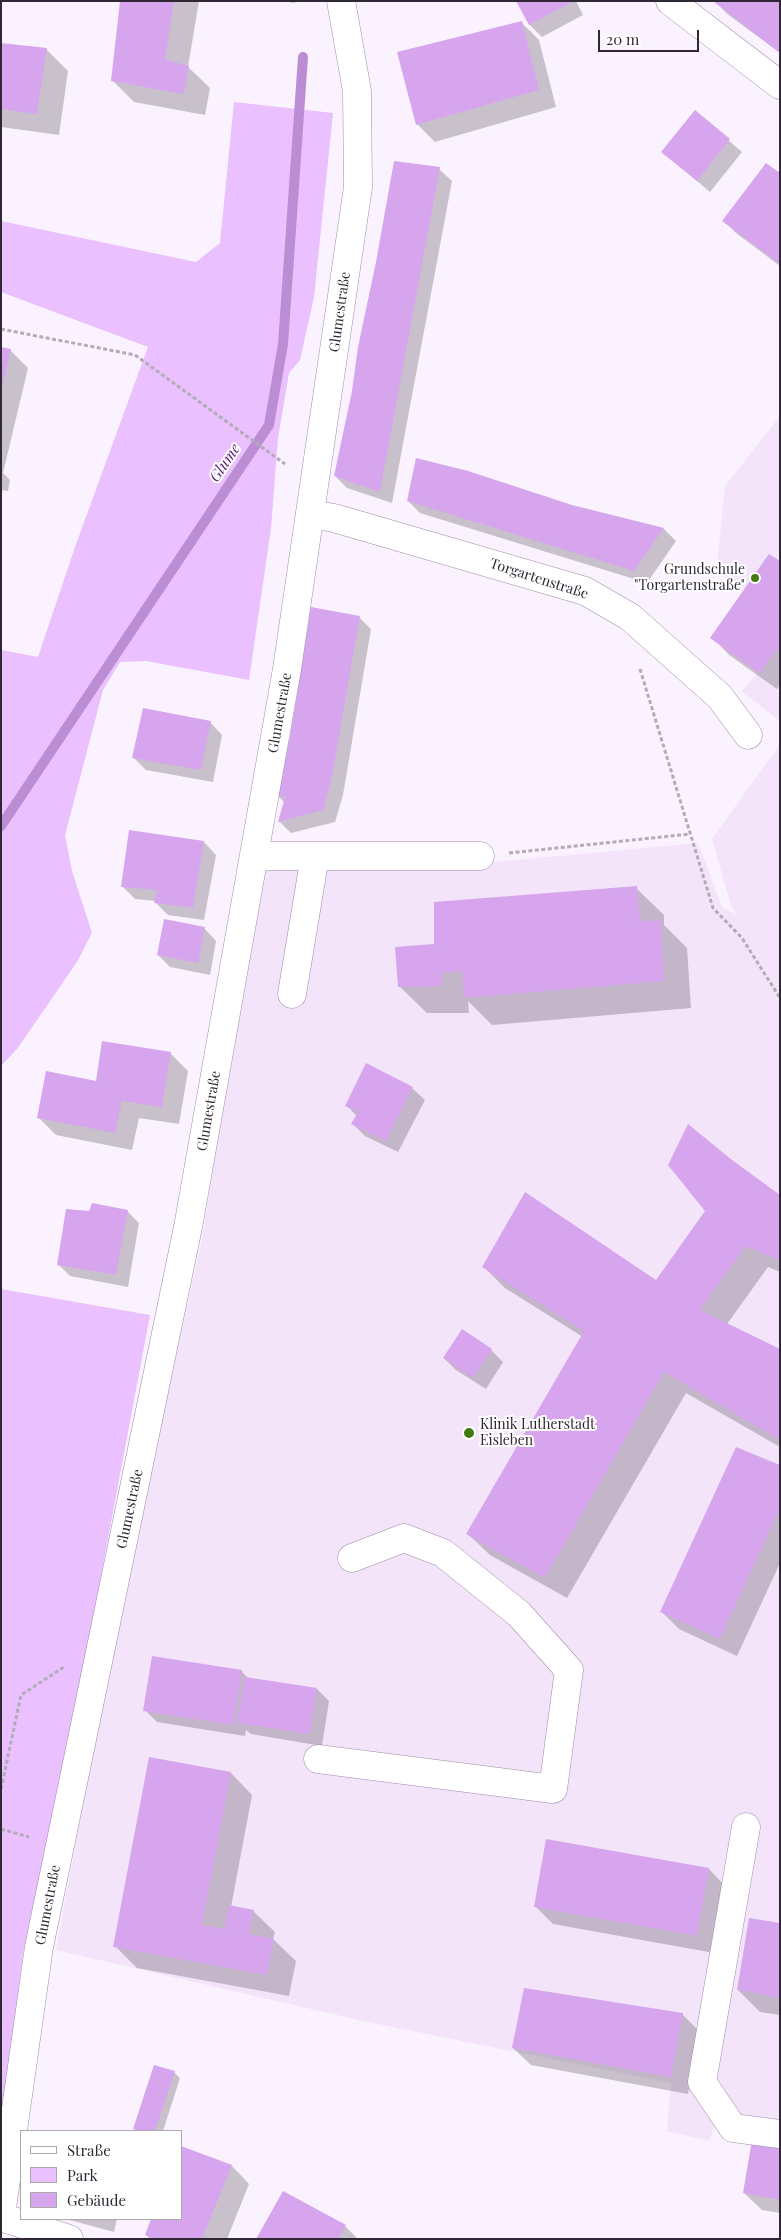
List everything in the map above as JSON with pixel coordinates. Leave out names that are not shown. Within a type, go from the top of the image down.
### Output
[{"type":"street","name":"Glumestraße","points":[[1,2216],[39,1947],[188,1227],[288,669],[358,187],[358,91],[341,1]]},
{"type":"street","points":[[670,1],[780,85]]},
{"type":"street","name":"Torgartenstraße","points":[[310,514],[334,518],[584,591],[630,617],[637,623],[720,697],[748,735]]},
{"type":"street","points":[[254,856],[480,856]]},
{"type":"street","points":[[292,994],[315,856]]},
{"type":"street","points":[[318,1758],[553,1789],[569,1670],[563,1663],[519,1614],[443,1553],[404,1538],[352,1558]]},
{"type":"street","points":[[746,1827],[702,2082],[734,2128],[780,2134]]},
{"type":"street","points":[[1,2216],[70,2239]]},
{"type":"path","points":[[1,329],[135,355],[275,457]]},
{"type":"path","points":[[650,708],[713,908],[742,938],[780,998]]},
{"type":"path","points":[[480,856],[690,834]]},
{"type":"path","points":[[1,1789],[21,1695],[102,1642]]},
{"type":"shaded area","name":"Grundschule \"Torgartenstraße\"","points":[[780,416],[780,721],[741,691],[758,673],[710,638],[744,590],[717,566],[725,486]]},
{"type":"shaded area","name":"Klinik Lutherstadt Eisleben","points":[[780,744],[780,2140],[714,2128],[709,2141],[667,2131],[671,2083],[363,2021],[56,1950],[116,1627],[202,1239],[259,870],[494,862],[698,843],[722,907],[737,915],[731,906],[712,839]]},
{"type":"green space","points":[[234,102],[333,113],[314,297],[300,360],[289,373],[278,438],[271,528],[249,680],[146,661],[120,662],[103,690],[65,835],[72,871],[92,933],[77,962],[17,1049],[1,1066],[1,650],[38,657],[75,547],[148,347],[1,292],[1,221],[196,262],[220,243]]},
{"type":"green space","points":[[1,1289],[150,1315],[84,1666],[23,1953],[1,2138]]},
{"type":"building","points":[[120,1],[174,1],[165,59],[189,66],[184,94],[111,81]]},
{"type":"building","points":[[516,1],[574,1],[529,25]]},
{"type":"building","points":[[713,1],[779,1],[780,53],[744,25]]},
{"type":"building","points":[[522,21],[539,90],[416,125],[397,52]]},
{"type":"building","points":[[1,43],[47,48],[37,114],[1,109]]},
{"type":"building","points":[[695,110],[730,139],[697,181],[661,152]]},
{"type":"building","points":[[394,161],[440,167],[380,492],[334,476],[352,391],[358,347],[376,262]]},
{"type":"building","points":[[766,163],[780,173],[780,264],[722,221]]},
{"type":"building","points":[[1,347],[11,349],[2,387],[1,387]]},
{"type":"building","points":[[416,458],[468,471],[572,505],[664,528],[634,571],[407,501]]},
{"type":"building","points":[[769,554],[780,561],[780,650],[778,648],[759,673],[710,638]]},
{"type":"building","points":[[311,607],[360,616],[331,782],[323,810],[278,822],[285,797],[277,796],[290,737]]},
{"type":"building","points":[[143,708],[211,721],[201,770],[132,758]]},
{"type":"building","points":[[129,830],[204,841],[193,908],[154,903],[157,890],[121,887]]},
{"type":"building","points":[[637,886],[640,921],[661,920],[664,981],[464,998],[462,971],[442,973],[443,986],[398,987],[395,947],[434,944],[434,902]]},
{"type":"building","points":[[164,919],[205,927],[198,963],[157,955]]},
{"type":"building","points":[[102,1041],[171,1052],[162,1107],[122,1101],[115,1133],[37,1118],[46,1071],[96,1081]]},
{"type":"building","points":[[366,1063],[413,1087],[386,1141],[351,1124],[358,1112],[345,1106]]},
{"type":"building","points":[[688,1124],[732,1160],[780,1195],[780,1261],[746,1246],[700,1310],[780,1349],[780,1440],[664,1372],[545,1578],[466,1534],[584,1331],[482,1267],[525,1192],[656,1280],[705,1211],[668,1165]]},
{"type":"building","points":[[92,1203],[128,1210],[116,1275],[57,1265],[66,1209],[89,1211]]},
{"type":"building","points":[[462,1329],[492,1349],[473,1378],[443,1358]]},
{"type":"building","points":[[736,1447],[780,1465],[780,1508],[720,1639],[660,1612]]},
{"type":"building","points":[[152,1656],[242,1670],[233,1725],[143,1711]]},
{"type":"building","points":[[245,1677],[317,1688],[310,1734],[237,1723]]},
{"type":"building","points":[[149,1757],[231,1772],[202,1925],[224,1929],[229,1905],[254,1910],[249,1934],[274,1939],[267,1975],[113,1947]]},
{"type":"building","points":[[546,1839],[709,1868],[697,1936],[534,1907]]},
{"type":"building","points":[[749,1918],[780,1923],[780,1998],[737,1990]]},
{"type":"building","points":[[524,1988],[683,2013],[671,2077],[512,2048]]},
{"type":"building","points":[[154,2065],[175,2071],[155,2130],[133,2129]]},
{"type":"building","points":[[752,2140],[780,2145],[780,2200],[743,2193]]},
{"type":"building","points":[[182,2146],[232,2165],[202,2239],[154,2239],[145,2235],[151,2220],[182,2220]]},
{"type":"building","points":[[283,2191],[346,2225],[338,2239],[256,2239]]},
{"type":"waterway","name":"Glume","points":[[1,826],[269,425],[283,344],[303,57]]},
{"type":"place","name":"Grundschule \"Torgartenstraße\"","points":[[755,578]]},
{"type":"place","name":"Klinik Lutherstadt Eisleben","points":[[469,1433]]}]
